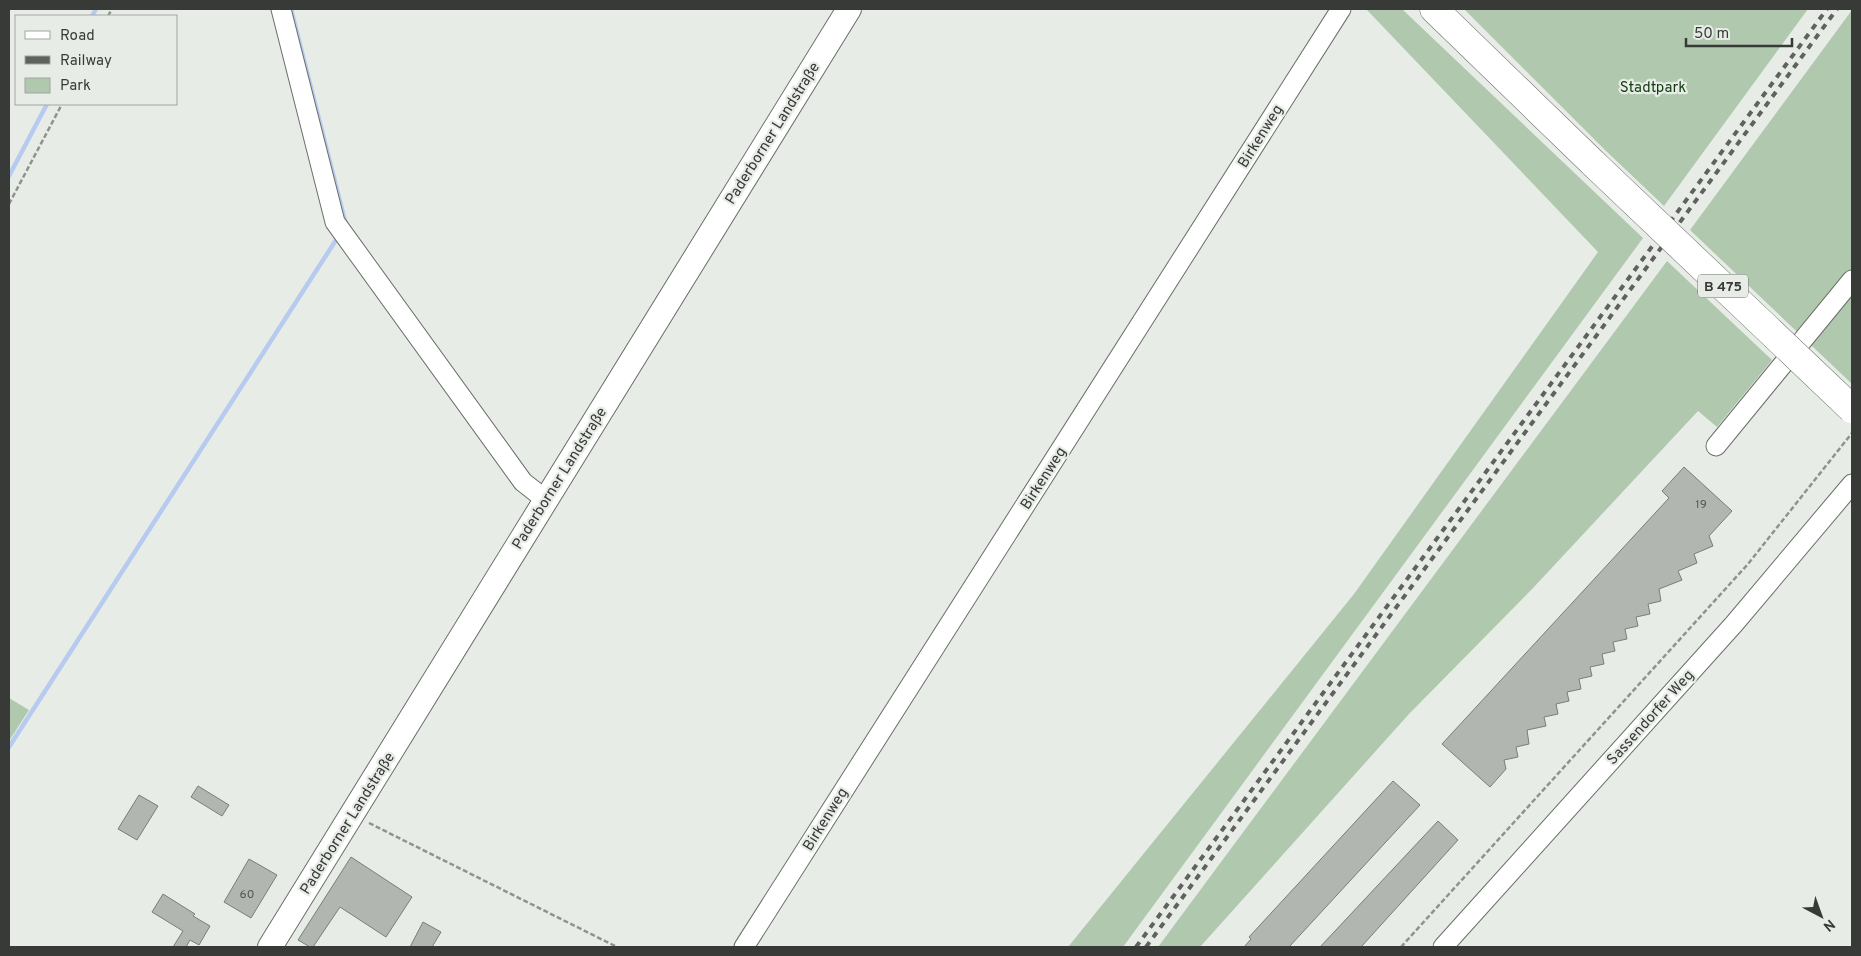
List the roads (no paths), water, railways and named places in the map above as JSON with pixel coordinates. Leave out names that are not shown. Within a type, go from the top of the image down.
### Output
[{"type":"highway","name":"B 475","points":[[1431,11],[1852,409]]},
{"type":"main road","name":"Paderborner Landstraße","points":[[270,947],[849,9]]},
{"type":"street","points":[[281,9],[335,222],[523,482],[546,500]]},
{"type":"street","name":"Birkenweg","points":[[744,947],[1341,9]]},
{"type":"street","points":[[1716,446],[1852,280]]},
{"type":"street","name":"Sassendorfer Weg","points":[[1443,947],[1734,624],[1852,484]]},
{"type":"waterway","points":[[93,15],[96,9]]},
{"type":"waterway","points":[[291,9],[346,225]]},
{"type":"waterway","points":[[9,176],[46,105]]},
{"type":"waterway","points":[[9,747],[336,240]]},
{"type":"railway","points":[[1136,947],[1827,9]]},
{"type":"railway","points":[[1146,947],[1837,9]]},
{"type":"park label","name":"Stadtpark","points":[[1653,87]]}]
